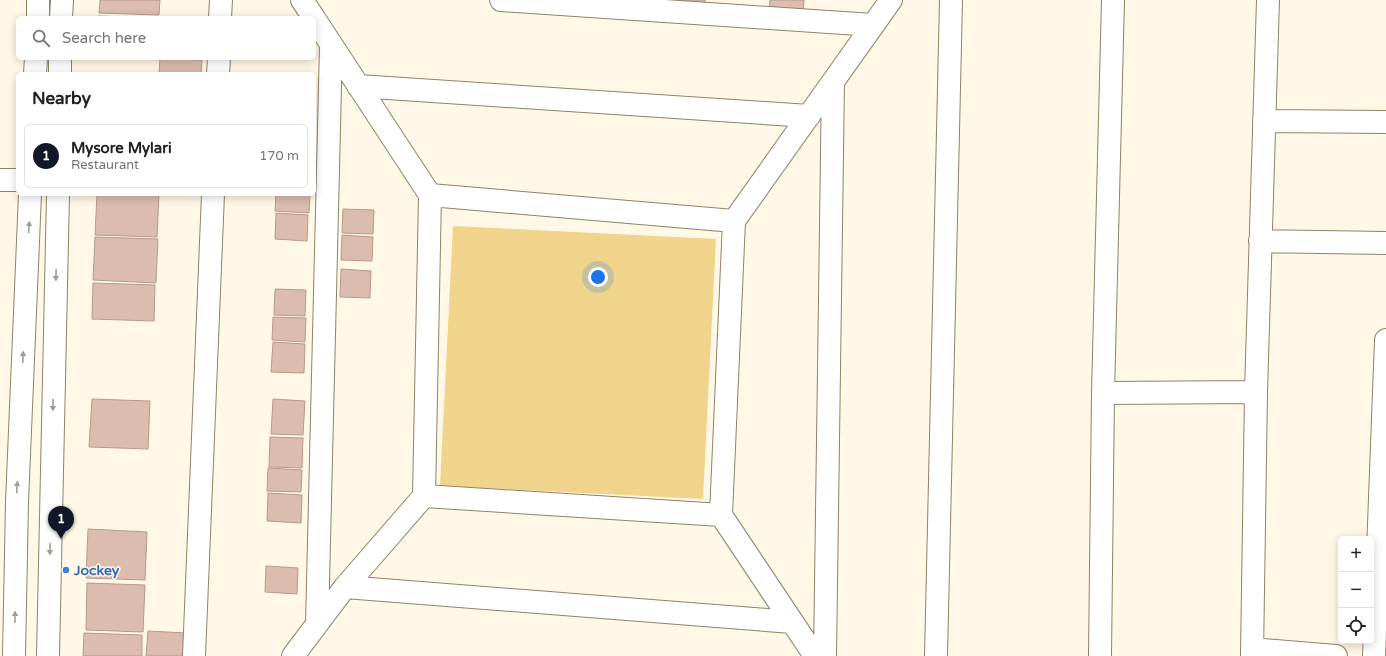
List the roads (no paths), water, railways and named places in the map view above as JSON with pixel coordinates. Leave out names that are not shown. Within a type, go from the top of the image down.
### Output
[{"type":"street","points":[[38,0],[38,16]]},
{"type":"street","points":[[61,16],[62,0]]},
{"type":"street","points":[[220,16],[221,0]]},
{"type":"street","points":[[302,0],[313,16]]},
{"type":"street","points":[[501,0],[873,26]]},
{"type":"street","points":[[815,656],[721,515],[734,221],[891,0]]},
{"type":"street","points":[[936,656],[951,0]]},
{"type":"street","points":[[1100,656],[1103,393],[1113,0]]},
{"type":"street","points":[[1268,0],[1256,392],[1252,653],[1336,656]]},
{"type":"street","points":[[293,656],[345,587],[424,496],[430,195],[316,21]]},
{"type":"street","points":[[317,624],[331,45]]},
{"type":"street","points":[[35,72],[36,60]]},
{"type":"street","points":[[60,60],[60,72]]},
{"type":"street","points":[[218,60],[218,72]]},
{"type":"street","points":[[825,656],[833,82]]},
{"type":"street","points":[[358,86],[809,116]]},
{"type":"street","points":[[1264,121],[1386,122]]},
{"type":"street","points":[[0,180],[16,180]]},
{"type":"street","points":[[430,195],[734,221]]},
{"type":"street","points":[[14,656],[17,502],[30,196]]},
{"type":"street","points":[[48,656],[58,196]]},
{"type":"street","points":[[194,656],[213,196]]},
{"type":"street","points":[[1260,241],[1386,243]]},
{"type":"street","points":[[1374,656],[1386,340]]},
{"type":"street","points":[[1103,393],[1256,392]]},
{"type":"street","points":[[424,496],[721,515]]},
{"type":"street","points":[[345,587],[792,622]]},
{"type":"place","name":"Mysore Mylari","points":[[61,539]]},
{"type":"place","name":"Jockey","points":[[66,570]]}]
